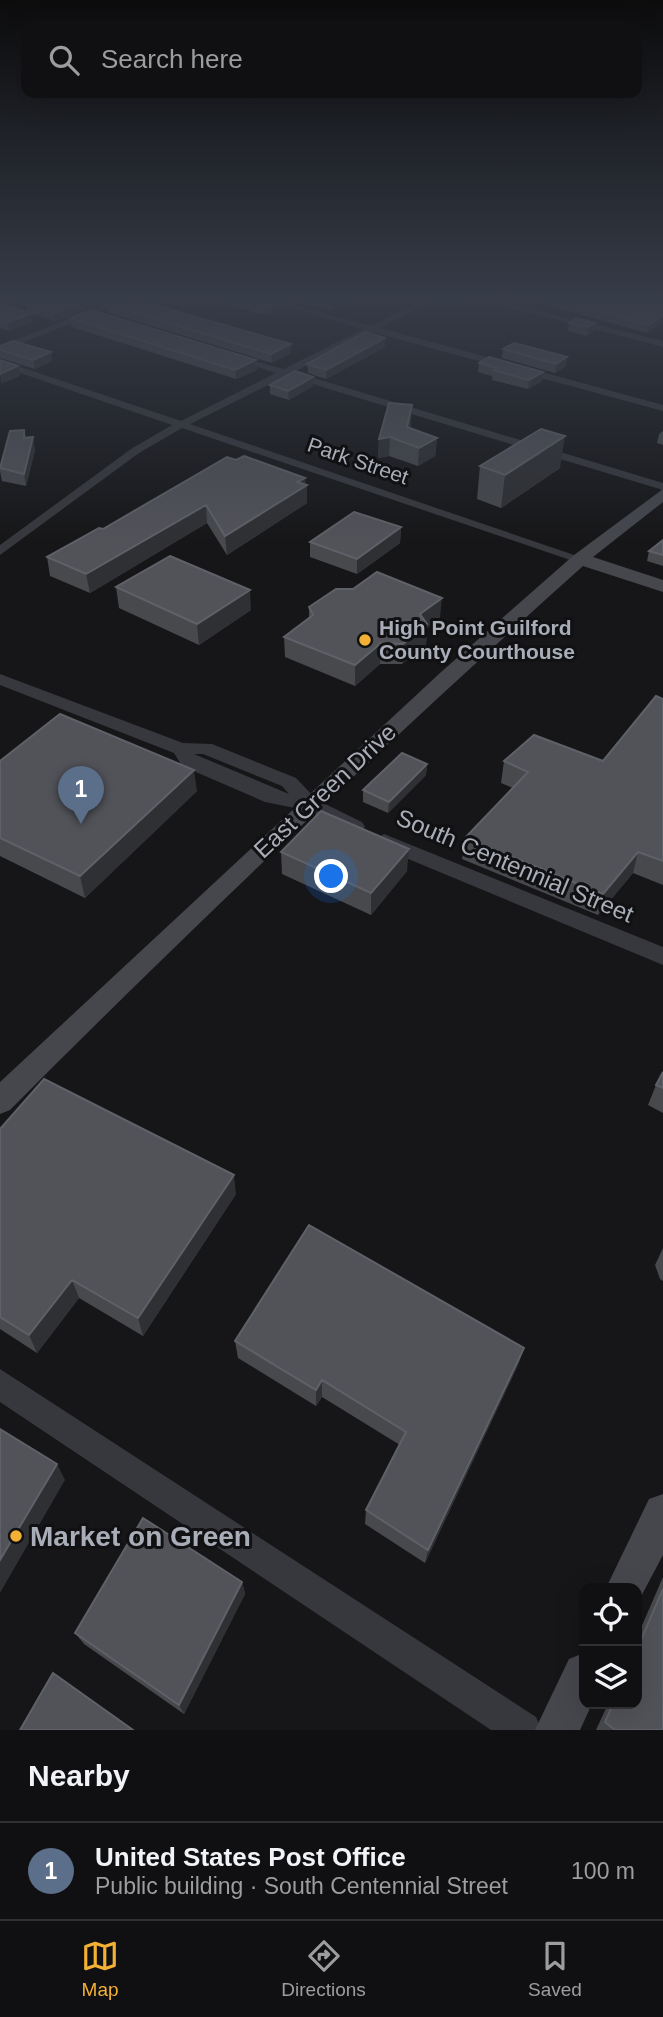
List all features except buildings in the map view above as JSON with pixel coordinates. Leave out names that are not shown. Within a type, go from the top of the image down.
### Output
[{"type":"main road","name":"East Green Drive","points":[[0,1101],[34,1065],[310,805],[580,559],[663,494]]},
{"type":"main road","name":"Park Street","points":[[580,559],[663,586]]},
{"type":"main road","points":[[628,1583],[663,1513]]},
{"type":"main road","points":[[557,1730],[579,1684]]},
{"type":"street","name":"Park Street","points":[[54,382],[580,559]]},
{"type":"street","points":[[0,551],[135,451],[266,382]]},
{"type":"street","points":[[317,382],[663,487]]},
{"type":"street","points":[[566,382],[663,408]]},
{"type":"street","name":"South Centennial Street","points":[[0,679],[181,749],[189,762],[272,797],[310,805],[418,856],[663,956]]},
{"type":"street","points":[[0,1384],[415,1656],[523,1730]]},
{"type":"place","name":"High Point Guilford County Courthouse","points":[[365,640]]},
{"type":"place","name":"United States Post Office","points":[[81,824]]},
{"type":"place","name":"Market on Green","points":[[16,1536]]}]
